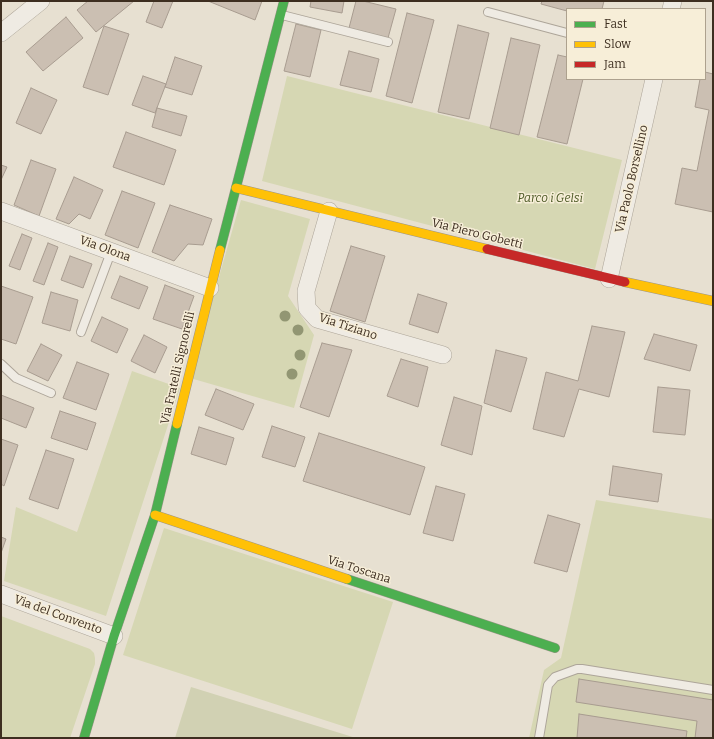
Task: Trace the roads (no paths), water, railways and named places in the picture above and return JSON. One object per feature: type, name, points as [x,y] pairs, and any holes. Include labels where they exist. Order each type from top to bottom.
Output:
[{"type":"street","points":[[1,33],[41,1]]},
{"type":"street","name":"Via Fratelli Signorelli","points":[[84,738],[114,636],[155,515],[210,288],[284,1]]},
{"type":"street","name":"Via Paolo Borsellino","points":[[609,279],[654,80]]},
{"type":"street","name":"Via Piero Gobetti","points":[[236,188],[609,279],[713,301]]},
{"type":"street","name":"Via Olona","points":[[1,211],[210,288]]},
{"type":"street","name":"Via Tiziano","points":[[329,211],[306,291],[307,308],[317,319],[443,355]]},
{"type":"street","name":"Via Toscana","points":[[155,515],[555,648]]},
{"type":"street","name":"Via del Convento","points":[[1,594],[114,636]]},
{"type":"lane","points":[[488,12],[566,33]]},
{"type":"lane","points":[[281,14],[388,42]]},
{"type":"lane","points":[[81,332],[111,252]]},
{"type":"lane","points":[[1,364],[16,378],[51,393]]},
{"type":"lane","points":[[539,738],[548,685],[555,677],[577,670],[582,669],[713,690]]},
{"type":"park label","name":"Parco i Gelsi","points":[[550,199]]}]
